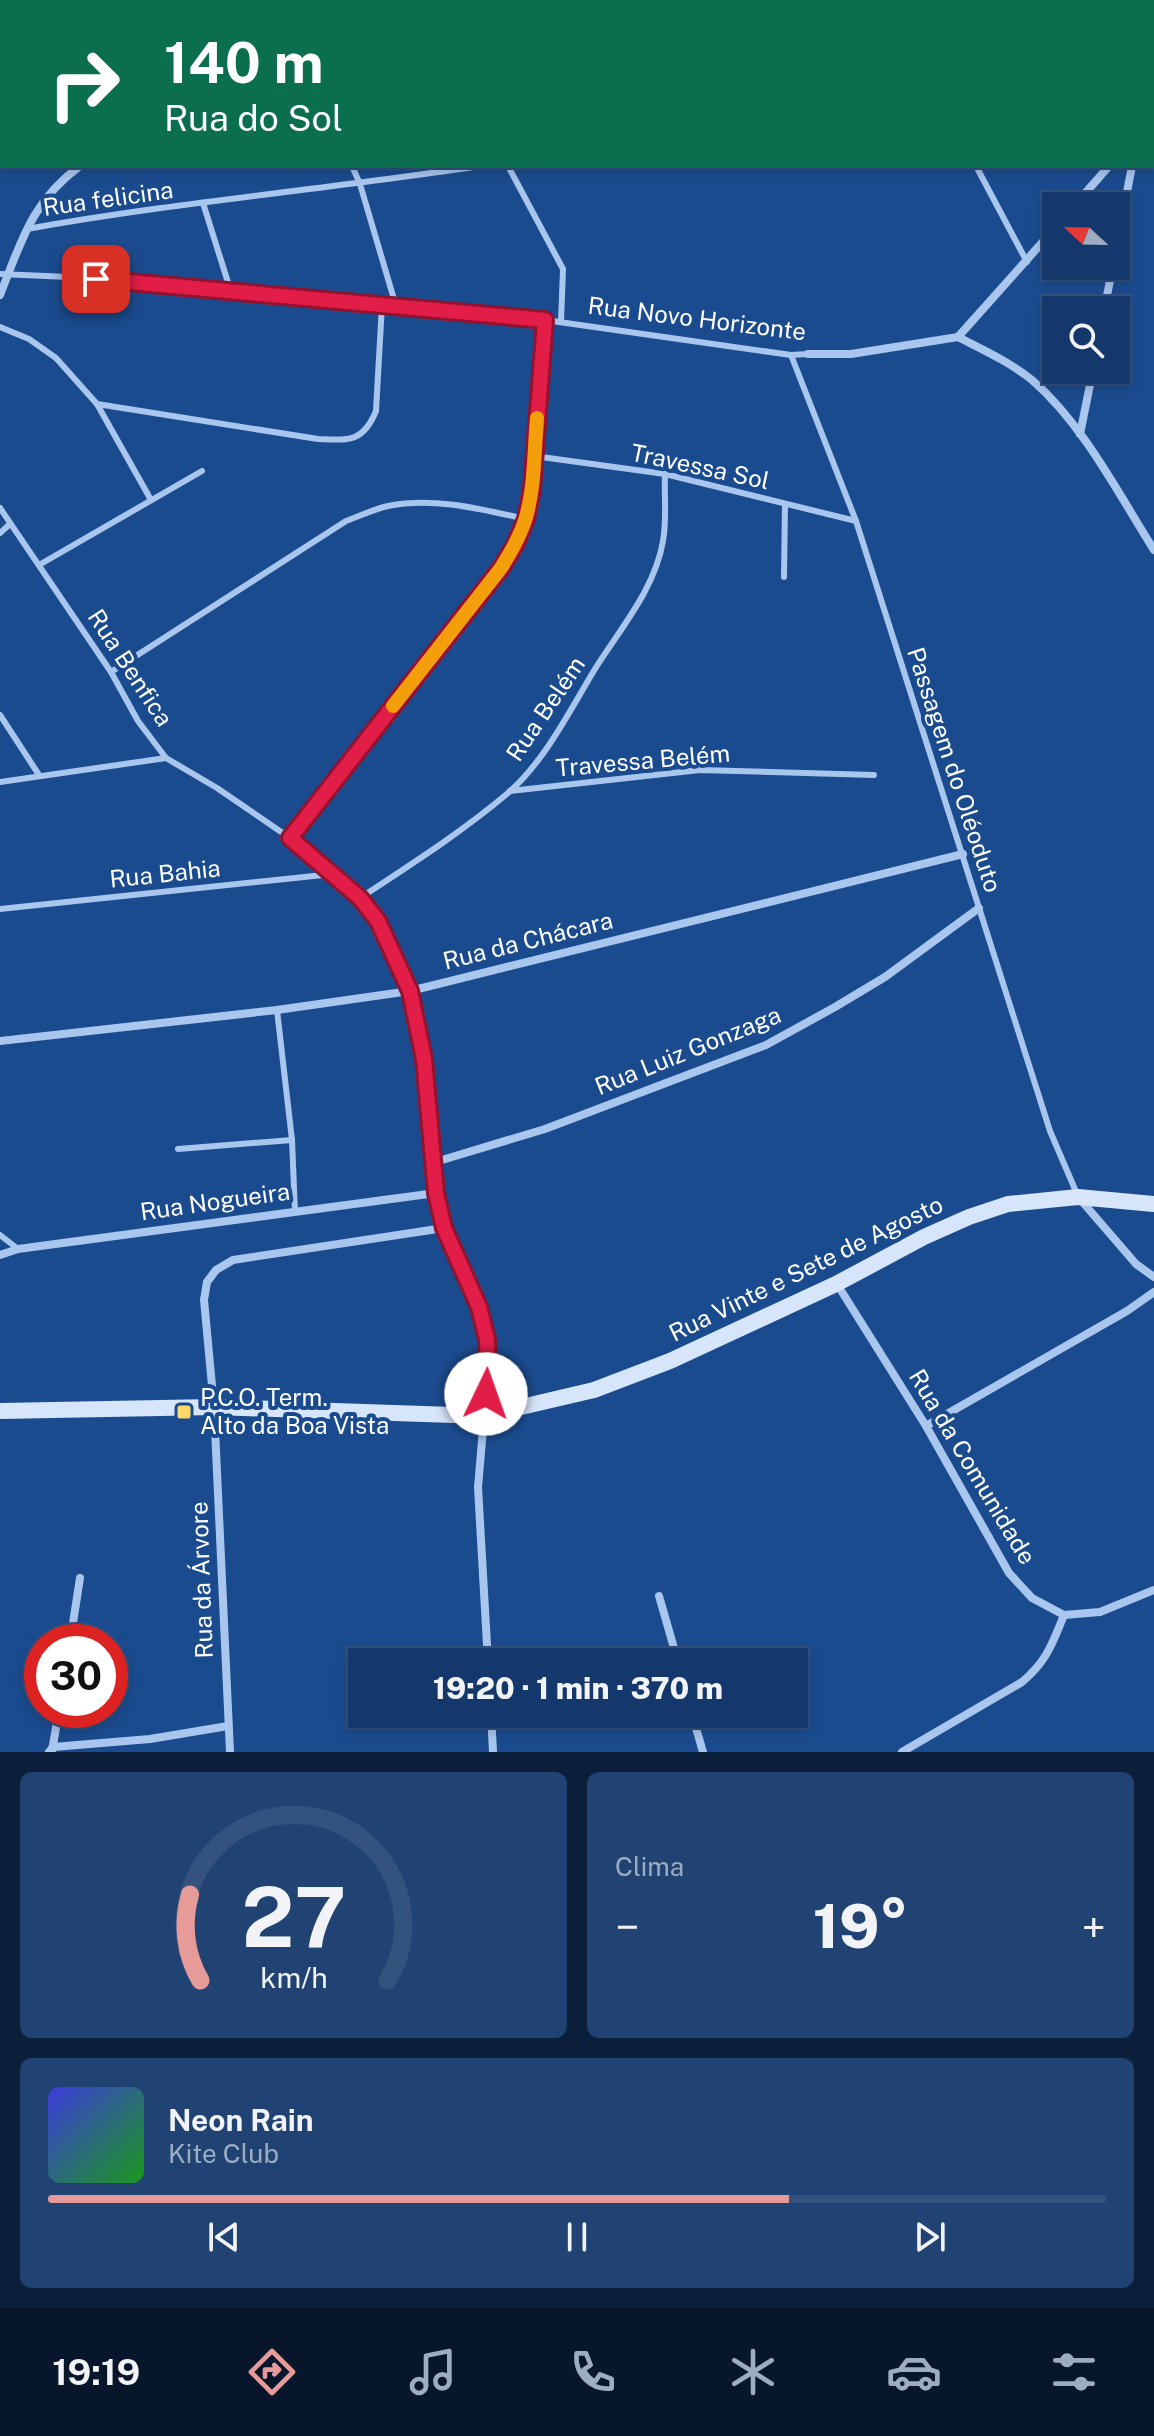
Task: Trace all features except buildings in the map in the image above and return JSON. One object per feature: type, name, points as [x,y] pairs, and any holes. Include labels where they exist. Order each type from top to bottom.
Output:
[{"type":"street","points":[[0,295],[4,274],[42,202],[77,168]]},
{"type":"street","points":[[1086,192],[1107,168]]},
{"type":"street","points":[[1127,192],[1132,168]]},
{"type":"street","points":[[1042,244],[958,337],[1005,361],[1050,397],[1080,434],[1154,550]]},
{"type":"street","name":"Rua Novo Horizonte","points":[[808,354],[851,354],[958,337]]},
{"type":"street","points":[[1080,434],[1090,384]]},
{"type":"street","name":"Rua da Chácara","points":[[0,1041],[277,1010],[410,991],[963,854]]},
{"type":"street","name":"Rua Luiz Gonzaga","points":[[432,1163],[545,1129],[766,1045],[885,977],[979,908]]},
{"type":"street","name":"Rua Benfica","points":[[410,991],[424,1059],[436,1193],[444,1228],[479,1307],[487,1339],[488,1372],[478,1487],[487,1648]]},
{"type":"street","name":"Rua Nogueira","points":[[0,1255],[18,1249],[436,1193]]},
{"type":"street","points":[[1078,1197],[1136,1264],[1154,1277]]},
{"type":"street","name":"Rua Vinte e Sete de Agosto","points":[[0,1411],[214,1407],[483,1416],[594,1390],[670,1361],[836,1284],[924,1237],[1008,1204],[1078,1197],[1154,1204]]},
{"type":"street","points":[[214,1407],[204,1300],[207,1282],[216,1270],[233,1260],[444,1228]]},
{"type":"street","name":"Rua da Comunidade","points":[[836,1284],[926,1426],[1009,1573],[1032,1598],[1064,1615]]},
{"type":"street","points":[[926,1426],[1127,1311],[1154,1292]]},
{"type":"street","name":"Rua da Árvore","points":[[214,1407],[230,1752]]},
{"type":"street","points":[[73,1624],[80,1578]]},
{"type":"street","points":[[902,1752],[1022,1682],[1039,1668],[1064,1615],[1100,1612],[1154,1590]]},
{"type":"street","points":[[659,1596],[674,1648]]},
{"type":"street","points":[[55,1728],[51,1750],[150,1739],[228,1726]]},
{"type":"street","points":[[492,1728],[493,1752]]},
{"type":"street","points":[[696,1728],[703,1752]]},
{"type":"lane","points":[[353,168],[396,306]]},
{"type":"lane","name":"Rua felicina","points":[[27,229],[102,216],[467,168]]},
{"type":"lane","points":[[509,168],[563,269],[561,322]]},
{"type":"lane","points":[[977,168],[1027,262]]},
{"type":"lane","points":[[203,203],[231,292]]},
{"type":"lane","name":"Rua Novo Horizonte","points":[[4,274],[69,277],[545,320],[791,355],[808,354]]},
{"type":"lane","points":[[97,404],[318,439],[346,440],[361,436],[370,426],[376,411],[382,305]]},
{"type":"lane","points":[[290,838],[501,568],[515,545],[526,519],[532,489],[545,320]]},
{"type":"lane","points":[[0,327],[29,339],[56,358],[97,404],[151,500]]},
{"type":"lane","name":"Passagem do Oléoduto","points":[[791,355],[856,521],[1050,1131],[1078,1197]]},
{"type":"lane","name":"Travessa Sol","points":[[534,456],[665,474],[856,521]]},
{"type":"lane","points":[[39,565],[202,471]]},
{"type":"lane","name":"Rua Belém","points":[[360,898],[433,850],[510,791],[548,746],[598,664],[630,619],[652,576],[663,541],[665,474]]},
{"type":"lane","points":[[111,672],[346,521],[386,506],[430,502],[526,519]]},
{"type":"lane","points":[[784,577],[785,504]]},
{"type":"lane","name":"Rua Benfica","points":[[0,508],[111,672],[138,721],[166,758],[217,788],[290,838],[360,898],[378,921],[410,991]]},
{"type":"lane","points":[[0,533],[10,524]]},
{"type":"lane","points":[[0,715],[39,775]]},
{"type":"lane","points":[[0,782],[166,758]]},
{"type":"lane","name":"Travessa Belém","points":[[510,791],[700,770],[874,775]]},
{"type":"lane","name":"Rua Bahia","points":[[0,909],[333,874]]},
{"type":"lane","points":[[277,1010],[292,1140],[295,1212]]},
{"type":"lane","points":[[178,1149],[292,1140]]},
{"type":"lane","points":[[0,1235],[18,1249]]},
{"type":"slow traffic","points":[[393,706],[501,568],[515,545],[526,519],[532,489],[537,418]]},
{"type":"place","name":"P.C.O. Term. Alto da Boa Vista","points":[[184,1412]]},
{"type":"route","points":[[96,279],[545,320],[532,489],[526,519],[515,545],[501,568],[290,838],[360,898],[378,921],[410,991],[424,1059],[436,1193],[444,1228],[479,1307],[487,1339],[486,1394]]}]
